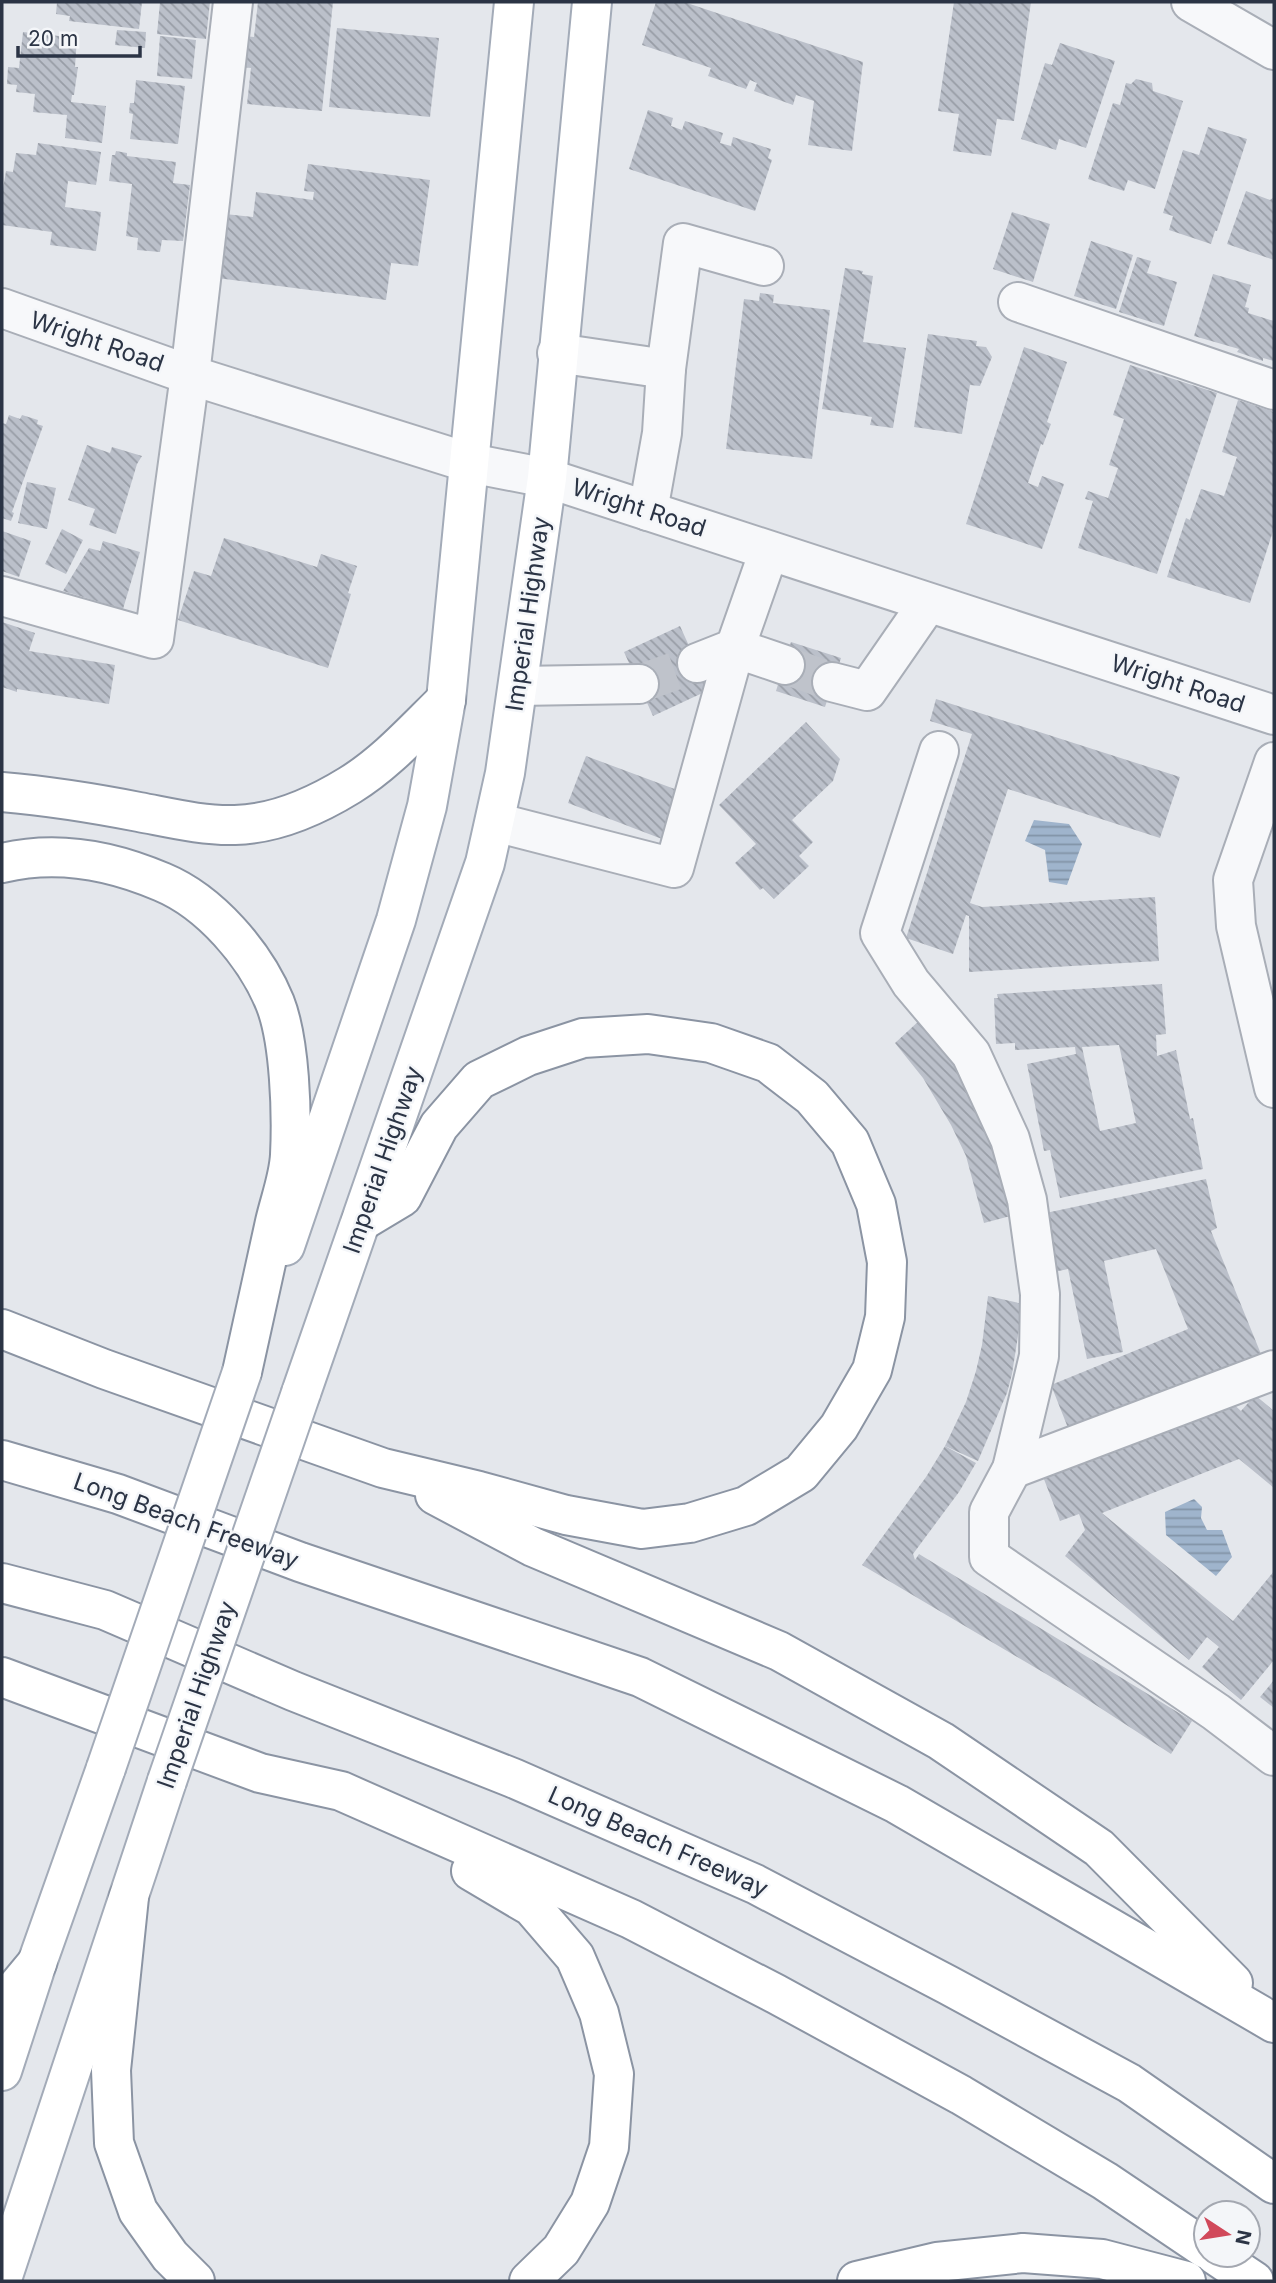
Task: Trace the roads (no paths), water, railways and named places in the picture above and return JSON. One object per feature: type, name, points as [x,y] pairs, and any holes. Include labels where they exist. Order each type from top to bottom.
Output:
[{"type":"main road","points":[[2,2071],[37,1962],[396,920],[427,806],[446,700],[514,2]]},
{"type":"main road","name":"Imperial Highway","points":[[2,2279],[167,1781],[485,863],[505,773],[547,478],[592,2]]},
{"type":"main road","points":[[2,792],[53,796],[201,822],[236,825],[283,817],[315,805],[352,784],[382,761],[446,700]]},
{"type":"main road","points":[[2,863],[23,858],[79,858],[130,868],[175,887],[213,915],[247,951],[275,1003],[288,1060],[290,1157],[242,1372]]},
{"type":"main road","points":[[2,1329],[104,1369],[383,1468],[479,1490],[565,1515],[642,1529],[690,1523],[746,1506],[801,1473],[839,1427],[872,1370],[885,1317],[887,1262],[877,1204],[850,1142],[812,1097],[768,1063],[711,1043],[648,1034],[583,1038],[528,1056],[479,1080],[439,1126],[402,1197],[362,1221]]},
{"type":"main road","points":[[2,1345],[104,1369]]},
{"type":"main road","name":"Long Beach Freeway","points":[[2,1460],[118,1494],[300,1562],[640,1677],[897,1804],[1272,2021]]},
{"type":"main road","points":[[383,1468],[533,1547],[779,1651],[941,1741],[1099,1848],[1272,2021]]},
{"type":"main road","name":"Long Beach Freeway","points":[[2,1583],[105,1610],[293,1691],[513,1778],[755,1884],[1129,2083],[1274,2184]]},
{"type":"main road","points":[[13,1683],[260,1773],[341,1791],[631,1919],[961,2095],[1105,2181],[1192,2240]]},
{"type":"main road","points":[[260,1773],[325,1809],[472,1871],[532,1908],[575,1957],[599,2013],[614,2074],[609,2147],[590,2203],[561,2250],[529,2281]]},
{"type":"main road","points":[[129,1897],[111,2070],[114,2143],[138,2211],[170,2256],[195,2281]]},
{"type":"main road","points":[[2,2005],[37,1962]]},
{"type":"main road","points":[[857,2281],[937,2262],[1023,2253],[1102,2259],[1186,2281]]},
{"type":"main road","points":[[1236,2269],[1254,2281]]},
{"type":"street","points":[[2,596],[154,639],[190,375],[233,2]]},
{"type":"street","points":[[1191,2],[1274,50]]},
{"type":"street","points":[[648,511],[662,433],[666,369],[683,243],[764,266]]},
{"type":"street","points":[[1018,302],[1274,390]]},
{"type":"street","name":"Wright Road","points":[[2,308],[190,375],[470,463],[547,478],[1274,715]]},
{"type":"street","points":[[557,353],[666,369]]},
{"type":"street","points":[[495,822],[674,868],[735,648],[769,551]]},
{"type":"street","points":[[832,682],[867,691],[928,603]]},
{"type":"street","points":[[697,663],[735,648],[785,665]]},
{"type":"street","points":[[518,686],[639,684]]},
{"type":"street","points":[[939,751],[880,933],[911,983],[971,1054],[1010,1139],[1027,1200],[1040,1294],[1039,1356],[1012,1469],[989,1512],[989,1557],[1216,1712],[1274,1756]]},
{"type":"street","points":[[1274,762],[1233,880],[1236,926],[1274,1088]]},
{"type":"street","points":[[1012,1469],[1274,1370]]},
{"type":"water","points":[[1034,820],[1069,824],[1082,844],[1067,885],[1049,882],[1045,850],[1025,841]]},
{"type":"water","points":[[1194,1499],[1202,1507],[1201,1518],[1207,1530],[1222,1530],[1232,1557],[1216,1576],[1166,1535],[1165,1512]]},
{"type":"tunnel","points":[[639,684],[697,663]]},
{"type":"tunnel","points":[[785,665],[832,682]]}]
